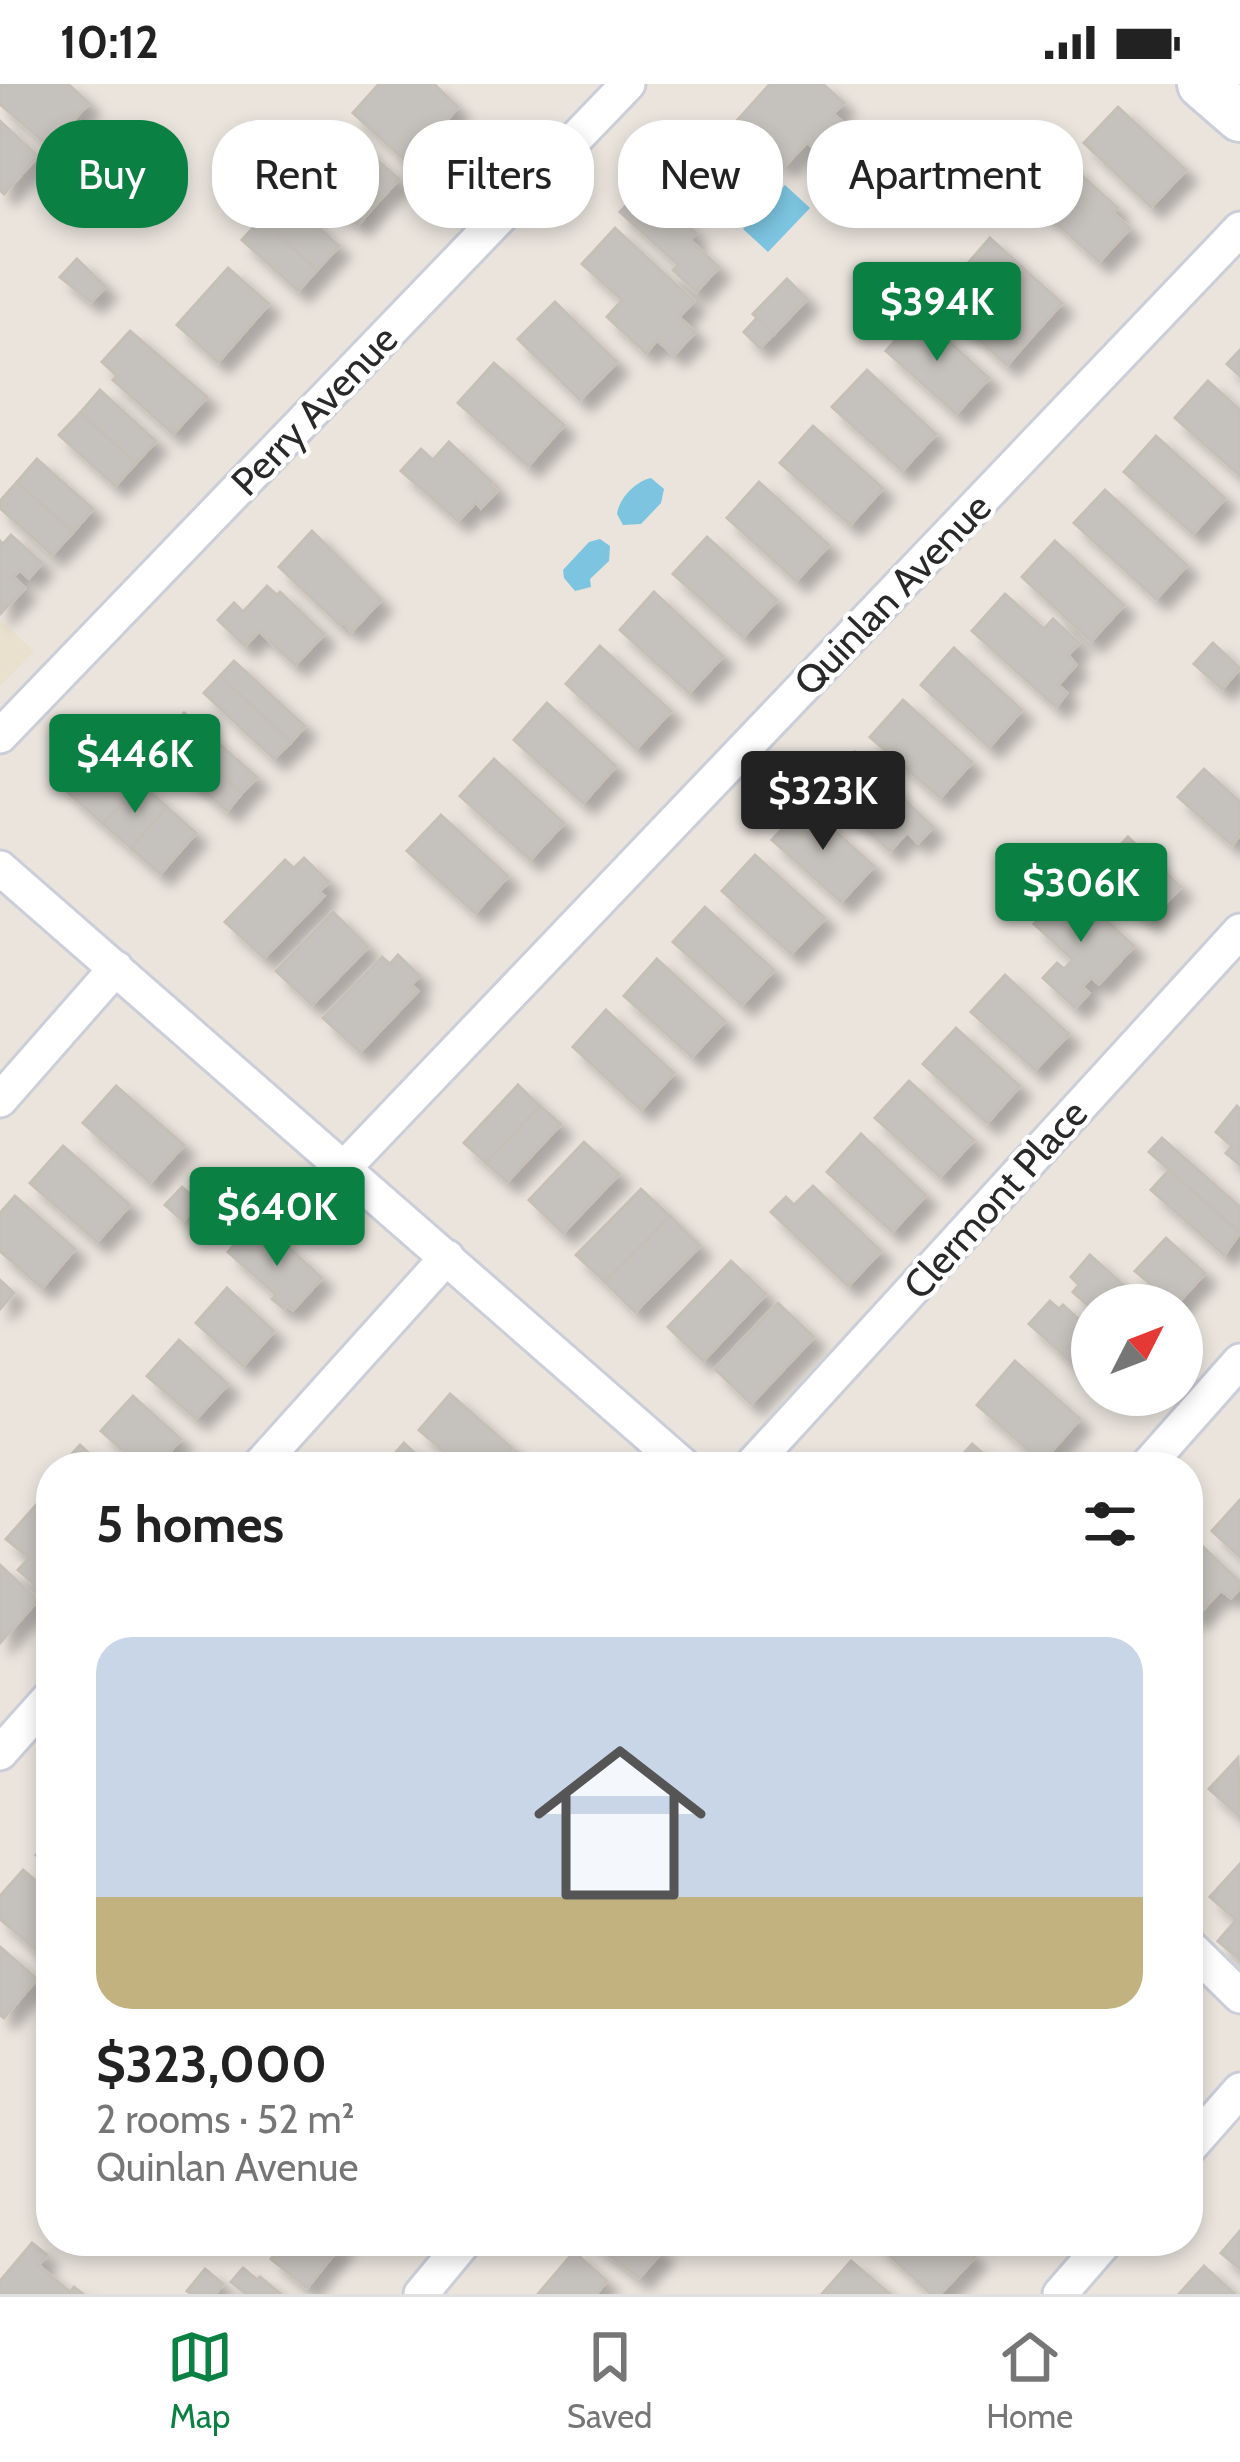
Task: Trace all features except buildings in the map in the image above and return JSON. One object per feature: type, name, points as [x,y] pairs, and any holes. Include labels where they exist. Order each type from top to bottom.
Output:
[{"type":"street","name":"Perry Avenue","points":[[0,736],[628,84]]},
{"type":"street","points":[[1202,84],[1240,117]]},
{"type":"street","name":"Quinlan Avenue","points":[[345,1167],[1240,229]]},
{"type":"street","points":[[0,868],[668,1452]]},
{"type":"street","name":"Clermont Place","points":[[764,1452],[1240,931]]},
{"type":"street","points":[[0,1100],[116,968]]},
{"type":"street","points":[[272,1452],[447,1257]]},
{"type":"street","points":[[1159,1452],[1240,1361]]},
{"type":"street","points":[[0,1753],[36,1713]]},
{"type":"street","points":[[1203,1960],[1240,1996]]},
{"type":"street","points":[[1203,2132],[1240,2090]]},
{"type":"street","points":[[421,2294],[453,2256]]},
{"type":"street","points":[[1060,2294],[1093,2256]]},
{"type":"shaded area","points":[[0,620],[34,651],[0,686]]},
{"type":"water","points":[[783,187],[807,205],[807,211],[768,252],[743,229],[783,228]]},
{"type":"water","points":[[651,478],[664,489],[661,503],[641,524],[623,525],[617,514],[621,502],[634,486]]},
{"type":"water","points":[[600,539],[610,546],[609,561],[590,579],[591,587],[575,591],[563,570],[589,542]]}]
